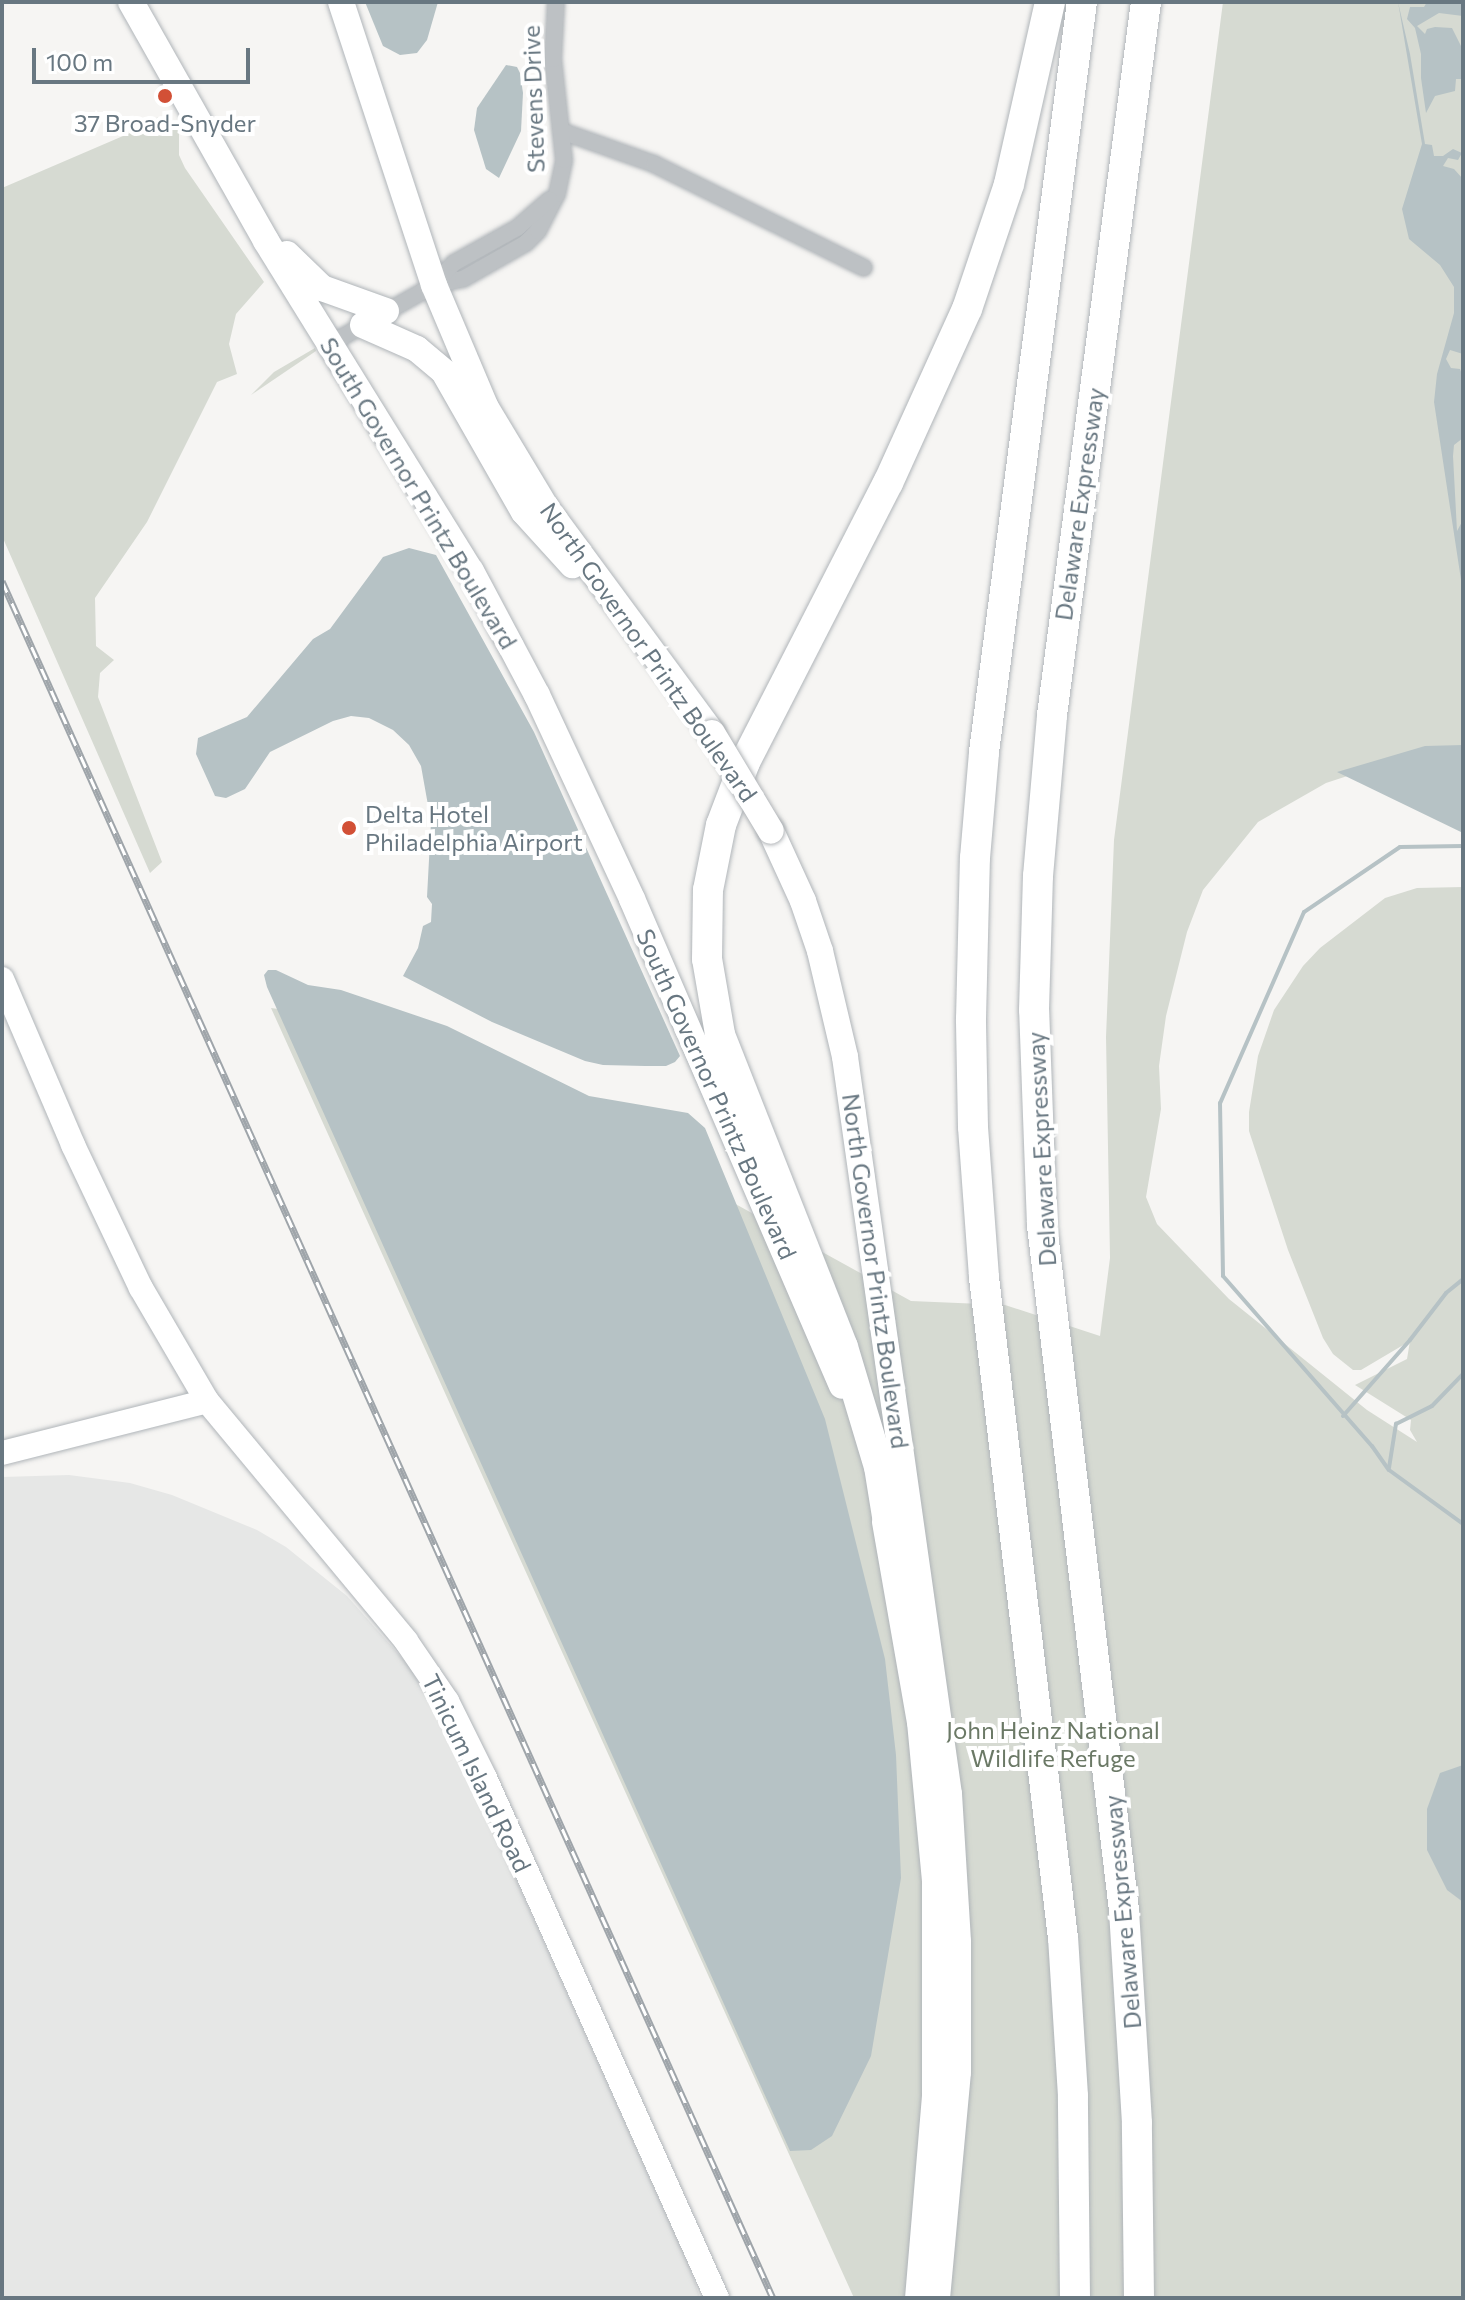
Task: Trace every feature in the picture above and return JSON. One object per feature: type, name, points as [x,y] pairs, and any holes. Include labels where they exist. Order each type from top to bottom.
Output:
[{"type":"highway","points":[[891,1541],[879,1467],[843,1347],[720,1034],[707,959],[708,890],[721,825],[745,762],[914,431],[979,279],[1017,154],[1050,2]]},
{"type":"highway","points":[[1075,2298],[1073,2096],[1063,1938],[979,1231],[971,1006],[975,858],[990,699],[1082,2]]},
{"type":"highway","name":"Delaware Expressway","points":[[1139,2298],[1137,2123],[1124,1910],[1042,1225],[1036,1102],[1038,876],[1060,649],[1146,2]]},
{"type":"main road","name":"South Governor Printz Boulevard","points":[[131,2],[246,206],[471,571],[566,754],[820,1331],[857,1426],[891,1541],[920,1722],[935,1880],[935,2083],[918,2298]]},
{"type":"main road","name":"North Governor Printz Boulevard","points":[[341,2],[434,285],[473,381],[547,509],[712,733],[771,831],[803,901],[840,1030],[949,1794],[958,1942],[956,2111],[937,2298]]},
{"type":"main road","points":[[246,206],[315,282],[337,296],[386,311]]},
{"type":"main road","points":[[363,325],[408,343],[437,364],[450,380],[500,473],[531,521],[621,611]]},
{"type":"street","name":"Stevens Drive","points":[[330,344],[434,285],[463,279],[526,243],[538,231],[557,194],[564,169],[553,59],[556,2]]},
{"type":"street","points":[[561,131],[654,164],[864,268]]},
{"type":"street","name":"Tinicum Island Road","points":[[2,979],[73,1145],[141,1288],[207,1401],[406,1641],[447,1701],[485,1778],[717,2298]]},
{"type":"street","points":[[2,1453],[207,1401]]},
{"type":"shaded area","points":[[365,2],[438,2],[427,40],[417,53],[400,55],[383,46]]},
{"type":"shaded area","points":[[1398,2],[1425,144],[1432,145],[1434,156],[1443,156],[1453,149],[1462,153],[1458,160],[1448,158],[1443,166],[1454,169],[1463,179],[1463,354],[1450,350],[1446,359],[1451,368],[1460,369],[1463,377],[1463,438],[1454,445],[1453,456],[1457,531],[1463,520],[1463,593],[1434,402],[1437,374],[1454,313],[1454,287],[1440,265],[1409,239],[1402,209],[1422,144]]},
{"type":"shaded area","points":[[1427,2],[1463,4],[1463,16],[1439,13],[1417,26],[1425,34],[1427,29],[1435,27],[1452,28],[1463,50],[1463,79],[1456,79],[1455,91],[1435,96],[1426,113],[1421,54],[1415,28],[1407,19],[1410,7],[1424,7]]},
{"type":"shaded area","points":[[506,65],[517,67],[520,73],[523,93],[521,131],[499,178],[486,169],[474,130],[477,108]]},
{"type":"shaded area","points":[[409,548],[436,555],[534,732],[680,1056],[675,1062],[666,1066],[645,1066],[603,1065],[585,1061],[492,1022],[403,976],[418,948],[423,926],[431,922],[432,904],[427,897],[431,822],[421,766],[409,745],[393,730],[369,718],[351,716],[333,721],[270,752],[245,789],[226,798],[215,796],[196,754],[198,738],[247,717],[313,639],[330,629],[383,557]]},
{"type":"shaded area","points":[[1463,745],[1463,833],[1337,772],[1425,746]]},
{"type":"shaded area","points":[[268,970],[276,970],[308,985],[341,990],[447,1026],[589,1096],[688,1113],[705,1128],[825,1419],[885,1659],[896,1755],[901,1878],[871,2056],[832,2136],[811,2150],[790,2151],[267,987],[264,975]]},
{"type":"shaded area","points":[[69,1475],[130,1483],[172,1495],[257,1530],[286,1547],[347,1596],[409,1666],[455,1744],[690,2268],[700,2298],[2,2298],[2,1477]]},
{"type":"shaded area","points":[[1463,1765],[1463,1902],[1447,1890],[1427,1850],[1427,1809],[1440,1773]]},
{"type":"green space","name":"John Heinz National Wildlife Refuge","points":[[1223,2],[1463,2],[1463,755],[1387,763],[1326,783],[1258,822],[1203,890],[1187,932],[1166,1016],[1159,1066],[1161,1109],[1146,1197],[1157,1224],[1229,1299],[1367,1410],[1417,1442],[1410,1430],[1411,1420],[1355,1385],[1407,1359],[1410,1341],[1361,1370],[1353,1370],[1333,1354],[1323,1338],[1288,1250],[1249,1131],[1249,1112],[1258,1056],[1274,1010],[1303,966],[1320,948],[1385,898],[1417,888],[1463,887],[1463,2298],[854,2298],[271,1008],[313,1014],[721,1196],[911,1301],[1005,1305],[1100,1336],[1110,1258],[1106,1037],[1114,840]]},
{"type":"green space","points":[[158,117],[170,118],[179,128],[179,155],[185,168],[264,282],[236,314],[229,344],[237,374],[217,382],[147,522],[95,598],[96,646],[114,660],[100,673],[98,697],[162,862],[150,873],[2,536],[2,188],[137,130]]},
{"type":"green space","points":[[315,348],[316,351],[251,395],[274,372]]},
{"type":"waterway","points":[[1463,846],[1400,847],[1304,912],[1220,1103],[1223,1276],[1372,1446],[1389,1470],[1463,1524]]},
{"type":"waterway","points":[[1343,1416],[1410,1340],[1446,1293],[1463,1279]]},
{"type":"waterway","points":[[1389,1468],[1396,1424],[1432,1406],[1463,1374]]},
{"type":"railway","points":[[2,581],[773,2298]]},
{"type":"place","name":"37 Broad-Snyder","points":[[165,96]]},
{"type":"place","name":"Delta Hotel Philadelphia Airport","points":[[349,828]]}]
